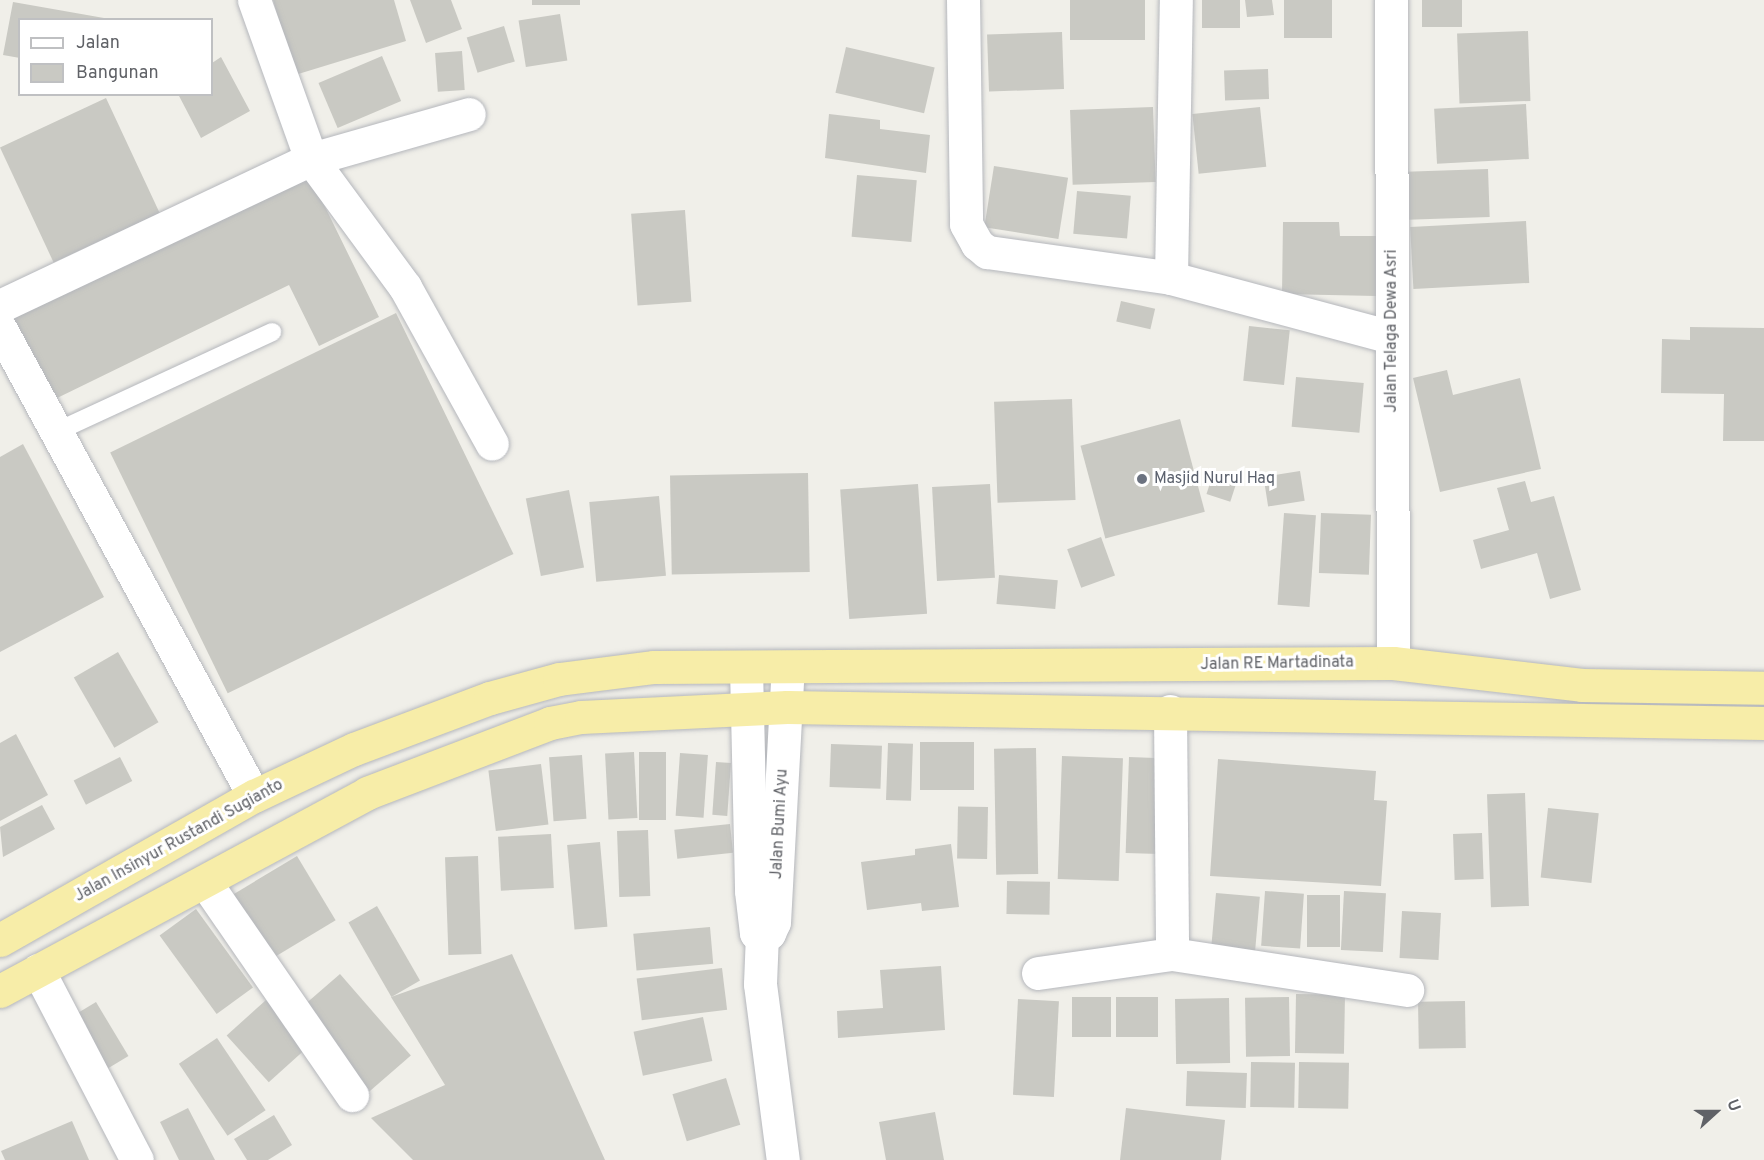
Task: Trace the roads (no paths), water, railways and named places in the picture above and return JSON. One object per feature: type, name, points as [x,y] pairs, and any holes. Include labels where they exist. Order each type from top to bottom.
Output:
[{"type":"highway","name":"Jalan RE Martadinata","points":[[788,667],[1393,663],[1582,685],[1764,688]]},
{"type":"highway","name":"Jalan Insinyur Rustandi Sugianto","points":[[13,934],[254,796],[354,749],[490,698],[559,679],[654,667],[788,667]]},
{"type":"highway","points":[[0,991],[367,793],[550,723],[686,709],[748,709],[788,706],[1764,723]]},
{"type":"street","points":[[254,0],[311,159],[405,287],[492,444]]},
{"type":"street","points":[[963,0],[966,224],[969,236],[987,252],[1171,278],[1391,336]]},
{"type":"street","points":[[1171,278],[1176,0]]},
{"type":"street","name":"Jalan Telaga Dewa Asri","points":[[1391,0],[1393,663]]},
{"type":"street","points":[[0,306],[311,159],[469,114]]},
{"type":"street","points":[[0,328],[58,430],[254,796]]},
{"type":"street","points":[[746,667],[751,891],[759,934]]},
{"type":"street","points":[[788,667],[788,706]]},
{"type":"street","name":"Jalan Bumi Ayu","points":[[783,1160],[760,984],[759,934],[770,933],[774,922],[788,706]]},
{"type":"street","points":[[1170,711],[1172,954]]},
{"type":"street","points":[[205,882],[352,1095]]},
{"type":"street","points":[[1038,973],[1172,954],[1407,990]]},
{"type":"street","points":[[38,970],[137,1160]]},
{"type":"lane","points":[[58,430],[272,332]]},
{"type":"place","name":"Masjid Nurul Haq","points":[[1142,479]]}]
